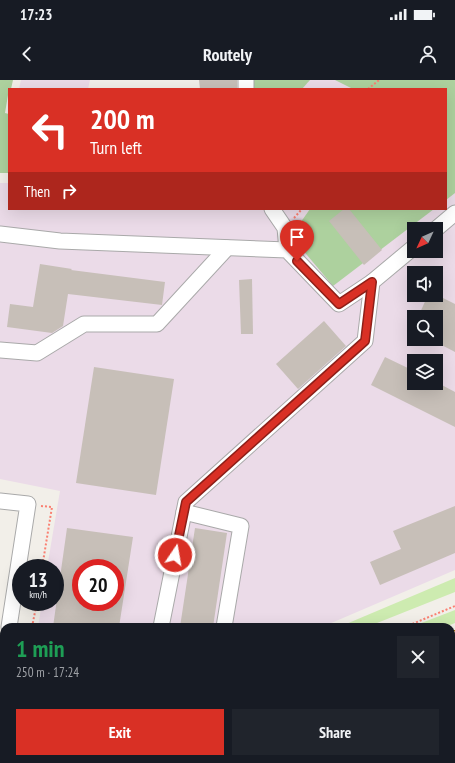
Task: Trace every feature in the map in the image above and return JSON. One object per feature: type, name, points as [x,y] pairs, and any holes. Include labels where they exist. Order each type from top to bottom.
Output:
[{"type":"street","points":[[273,210],[285,228],[287,250],[339,304],[372,282],[407,253]]},
{"type":"street","points":[[443,223],[455,213]]},
{"type":"street","points":[[0,234],[60,241],[287,250]]},
{"type":"street","points":[[0,350],[37,353],[84,324],[157,324],[227,248]]},
{"type":"street","points":[[161,623],[186,502],[365,341],[372,282]]},
{"type":"street","points":[[0,501],[28,504],[10,623]]},
{"type":"street","points":[[184,512],[241,526],[225,623]]},
{"type":"path","points":[[369,88],[379,80]]},
{"type":"path","points":[[28,504],[52,507],[43,559]]},
{"type":"path","points":[[415,623],[455,606]]},
{"type":"path","points":[[33,623],[35,611]]},
{"type":"shaded area","points":[[21,80],[90,80],[88,88],[19,88]]},
{"type":"shaded area","points":[[268,80],[455,80],[455,570],[331,623],[39,623],[41,611],[64,611],[64,559],[49,559],[60,491],[0,479],[0,183],[8,183],[8,210],[447,210],[447,88],[268,88]]},
{"type":"green space","points":[[0,80],[13,80],[11,88],[8,88],[5,113],[8,114],[8,173],[0,173]]},
{"type":"green space","points":[[245,80],[310,80],[303,88],[247,88]]},
{"type":"green space","points":[[335,80],[455,80],[455,193],[447,199],[447,88],[351,88]]},
{"type":"green space","points":[[309,210],[433,210],[417,222],[407,222],[407,230],[333,286],[291,236]]},
{"type":"green space","points":[[455,578],[455,592],[377,623],[348,623]]},
{"type":"green space","points":[[455,610],[455,623],[421,623]]},
{"type":"building","points":[[199,80],[237,80],[237,88],[200,88]]},
{"type":"building","points":[[343,210],[350,210],[382,250],[364,265],[329,221]]},
{"type":"building","points":[[40,264],[72,269],[71,270],[165,282],[162,305],[68,294],[63,326],[52,333],[7,327],[10,304],[33,307]]},
{"type":"building","points":[[252,279],[253,334],[241,334],[239,280]]},
{"type":"building","points":[[443,298],[455,304],[455,352],[443,346],[443,310],[421,310],[425,302],[443,302]]},
{"type":"building","points":[[324,321],[346,346],[298,389],[276,364]]},
{"type":"building","points":[[385,357],[407,368],[407,390],[443,390],[443,386],[455,392],[455,427],[371,385]]},
{"type":"building","points":[[94,367],[174,379],[156,495],[76,483]]},
{"type":"building","points":[[455,506],[455,553],[380,585],[370,562],[401,549],[393,531]]},
{"type":"building","points":[[67,528],[133,537],[124,595],[124,559],[72,559],[72,611],[121,611],[120,623],[54,623],[55,611],[64,611],[64,559],[63,559]]},
{"type":"building","points":[[195,528],[227,533],[214,623],[181,623]]},
{"type":"route","points":[[175,555],[186,502],[365,341],[372,282],[339,304],[297,261]]}]
